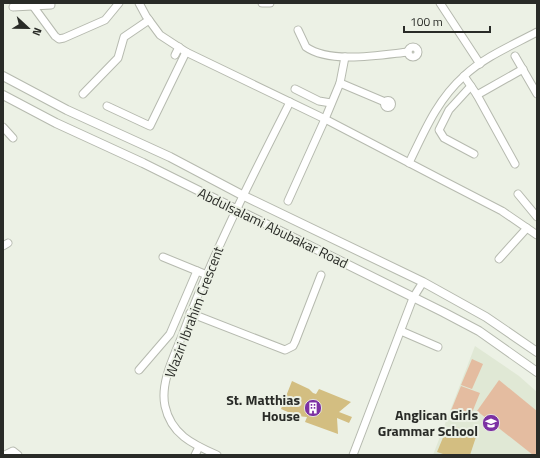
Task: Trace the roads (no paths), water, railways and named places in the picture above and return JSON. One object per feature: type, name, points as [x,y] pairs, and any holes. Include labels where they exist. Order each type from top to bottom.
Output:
[{"type":"main road","name":"Abdulsalami Abubakar Road","points":[[3,76],[67,110],[170,157],[242,195],[423,282],[486,317],[537,352]]},
{"type":"main road","name":"Abdulsalami Abubakar Road","points":[[3,94],[56,123],[143,163],[479,331],[537,372]]},
{"type":"street","points":[[33,6],[55,36],[59,39],[105,20],[119,3]]},
{"type":"street","points":[[139,3],[160,35],[186,52],[325,119],[495,208],[537,235]]},
{"type":"street","points":[[262,3],[270,3]]},
{"type":"street","points":[[440,3],[480,64]]},
{"type":"street","points":[[13,7],[51,5]]},
{"type":"street","points":[[83,94],[118,58],[124,37],[149,20]]},
{"type":"street","points":[[298,30],[306,47],[310,50],[345,57],[408,52]]},
{"type":"street","points":[[409,163],[432,115],[464,76],[480,64],[537,32]]},
{"type":"street","points":[[175,55],[179,47]]},
{"type":"street","points":[[107,106],[150,126],[186,52]]},
{"type":"street","points":[[515,56],[537,94]]},
{"type":"street","points":[[288,202],[340,83],[345,57]]},
{"type":"street","points":[[477,95],[523,69]]},
{"type":"street","points":[[464,76],[477,95],[515,164]]},
{"type":"street","points":[[340,83],[385,102]]},
{"type":"street","points":[[471,86],[449,110],[439,130],[444,138],[474,154]]},
{"type":"street","points":[[295,89],[319,101],[331,103]]},
{"type":"street","name":"Waziri Ibrahim Crescent","points":[[217,455],[183,438],[172,426],[168,417],[164,399],[166,381],[190,313],[235,209],[290,102]]},
{"type":"street","points":[[3,127],[13,138]]},
{"type":"street","points":[[518,194],[537,216]]},
{"type":"street","points":[[499,259],[527,228]]},
{"type":"street","points":[[163,257],[207,275]]},
{"type":"street","points":[[139,370],[170,334],[197,271]]},
{"type":"street","points":[[190,313],[285,350],[293,346],[295,342],[322,275]]},
{"type":"street","points":[[354,455],[413,298],[423,282]]},
{"type":"street","points":[[401,331],[438,347]]},
{"type":"street","points":[[195,455],[199,447]]},
{"type":"street","points":[[5,455],[13,451],[18,455]]},
{"type":"place","name":"St. Matthias House","points":[[313,408]]},
{"type":"place","name":"Anglican Girls Grammar School","points":[[491,423]]}]
